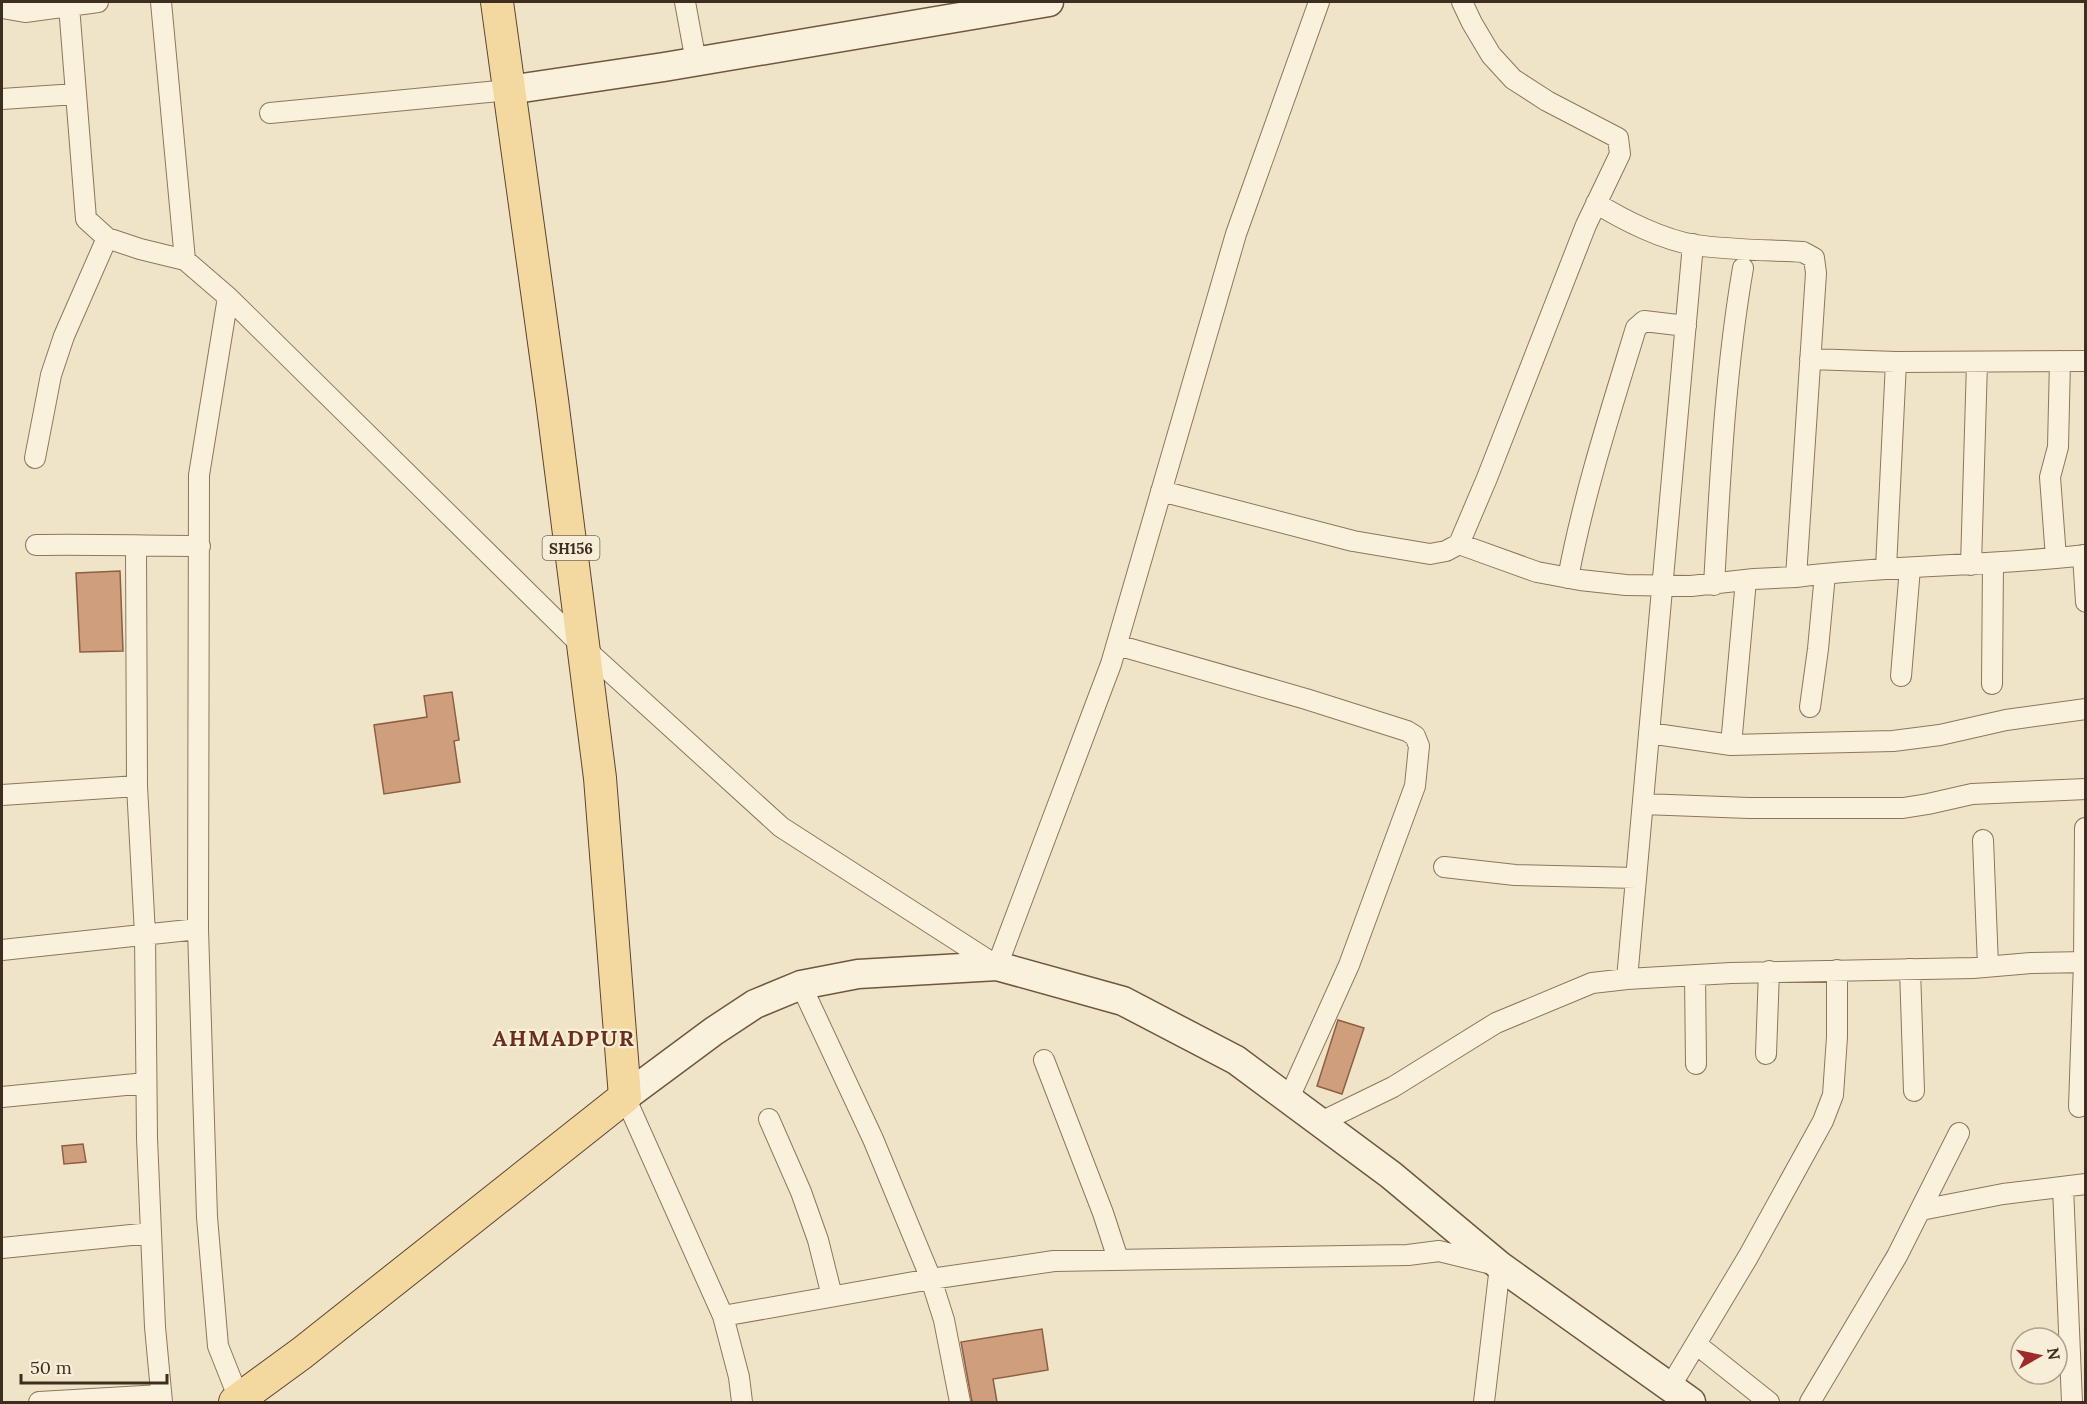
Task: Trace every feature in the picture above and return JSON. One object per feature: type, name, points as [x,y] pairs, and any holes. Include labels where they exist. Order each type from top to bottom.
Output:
[{"type":"main road","name":"SH156","points":[[497,2],[551,389],[600,778],[625,1097]]},
{"type":"main road","points":[[509,90],[696,62],[1050,2]]},
{"type":"main road","points":[[237,1401],[312,1345],[625,1097],[714,1031],[755,1004],[801,985],[858,974],[997,966],[1123,1001],[1236,1060],[1391,1174],[1500,1266],[1681,1394]]},
{"type":"street","points":[[2,8],[25,12],[94,2]]},
{"type":"street","points":[[161,2],[185,260]]},
{"type":"street","points":[[685,2],[696,62]]},
{"type":"street","points":[[69,6],[86,219],[106,238],[185,260],[228,297],[584,647],[781,827],[997,966],[1111,664],[1236,234],[1319,2]]},
{"type":"street","points":[[1161,491],[1353,541],[1430,554],[1446,551],[1459,544],[1586,225],[1620,154],[1618,138],[1546,101],[1513,79],[1491,55],[1462,2]]},
{"type":"street","points":[[270,113],[509,90]]},
{"type":"street","points":[[2,99],[76,94]]},
{"type":"street","points":[[1596,203],[1616,216],[1644,229],[1693,244],[1803,252],[1814,258],[1816,273],[1796,578]]},
{"type":"street","points":[[35,458],[54,366],[64,336],[106,238]]},
{"type":"street","points":[[1627,979],[1693,244]]},
{"type":"street","points":[[1714,585],[1728,377],[1743,268]]},
{"type":"street","points":[[228,297],[200,475],[198,929],[207,1217],[218,1346],[237,1401]]},
{"type":"street","points":[[1568,578],[1579,523],[1636,328],[1644,321],[1686,326]]},
{"type":"street","points":[[1810,359],[1977,363],[2085,361]]},
{"type":"street","points":[[2055,558],[2050,477],[2058,447],[2060,361]]},
{"type":"street","points":[[1886,568],[1896,362]]},
{"type":"street","points":[[1971,565],[1977,363]]},
{"type":"street","points":[[36,545],[108,543],[136,546],[200,546]]},
{"type":"street","points":[[1459,544],[1537,572],[1626,585],[1663,586],[1714,585],[1746,580],[1796,578],[1886,568],[1993,564],[2084,555],[2085,602]]},
{"type":"street","points":[[39,1402],[161,1399],[151,1233],[146,1083],[145,934],[137,786],[136,546]]},
{"type":"street","points":[[1992,684],[1993,564]]},
{"type":"street","points":[[1901,676],[1910,567]]},
{"type":"street","points":[[1810,706],[1825,574]]},
{"type":"street","points":[[1731,745],[1746,580]]},
{"type":"street","points":[[1116,645],[1306,699],[1407,731],[1415,736],[1419,746],[1415,786],[1348,965],[1288,1098]]},
{"type":"street","points":[[1649,733],[1731,745],[1893,741],[1940,735],[2006,720],[2085,709]]},
{"type":"street","points":[[2,795],[137,786]]},
{"type":"street","points":[[1642,804],[1749,808],[1903,808],[1971,794],[2085,789]]},
{"type":"street","points":[[2079,1107],[2085,962],[2085,828]]},
{"type":"street","points":[[1983,840],[1988,966]]},
{"type":"street","points":[[1444,867],[1515,875],[1636,878]]},
{"type":"street","points":[[2,950],[198,929]]},
{"type":"street","points":[[1321,1122],[1393,1087],[1496,1023],[1592,983],[1768,971],[1910,969],[2085,962]]},
{"type":"street","points":[[1910,969],[1914,1090]]},
{"type":"street","points":[[1681,1394],[1696,1344],[1748,1257],[1823,1121],[1833,1095],[1837,1038],[1837,970]]},
{"type":"street","points":[[1766,1054],[1768,971]]},
{"type":"street","points":[[1695,975],[1695,1064]]},
{"type":"street","points":[[801,985],[873,1139],[931,1279],[944,1320],[960,1402]]},
{"type":"street","points":[[1044,1060],[1103,1213],[1118,1259]]},
{"type":"street","points":[[2,1097],[146,1083]]},
{"type":"street","points":[[625,1097],[723,1316],[739,1377],[742,1402]]},
{"type":"street","points":[[769,1119],[801,1192],[818,1240],[832,1296]]},
{"type":"street","points":[[1810,1402],[1897,1256],[1959,1133]]},
{"type":"street","points":[[1921,1210],[2003,1194],[2085,1185]]},
{"type":"street","points":[[2063,1187],[2072,1402]]},
{"type":"street","points":[[2,1248],[151,1233]]},
{"type":"street","points":[[723,1316],[931,1279],[1054,1261],[1408,1256],[1439,1251],[1500,1266],[1484,1402]]},
{"type":"street","points":[[1696,1344],[1769,1402]]},
{"type":"building","points":[[120,571],[123,651],[80,652],[76,573]]},
{"type":"building","points":[[452,692],[459,740],[454,741],[460,782],[384,794],[374,725],[427,717],[424,696]]},
{"type":"building","points":[[1338,1020],[1364,1028],[1342,1094],[1317,1086]]},
{"type":"building","points":[[83,1144],[86,1162],[64,1164],[62,1146]]},
{"type":"building","points":[[1042,1329],[1048,1370],[993,1379],[997,1402],[972,1402],[961,1342]]},
{"type":"district","name":"AHMADPUR","points":[[564,1038]]}]
